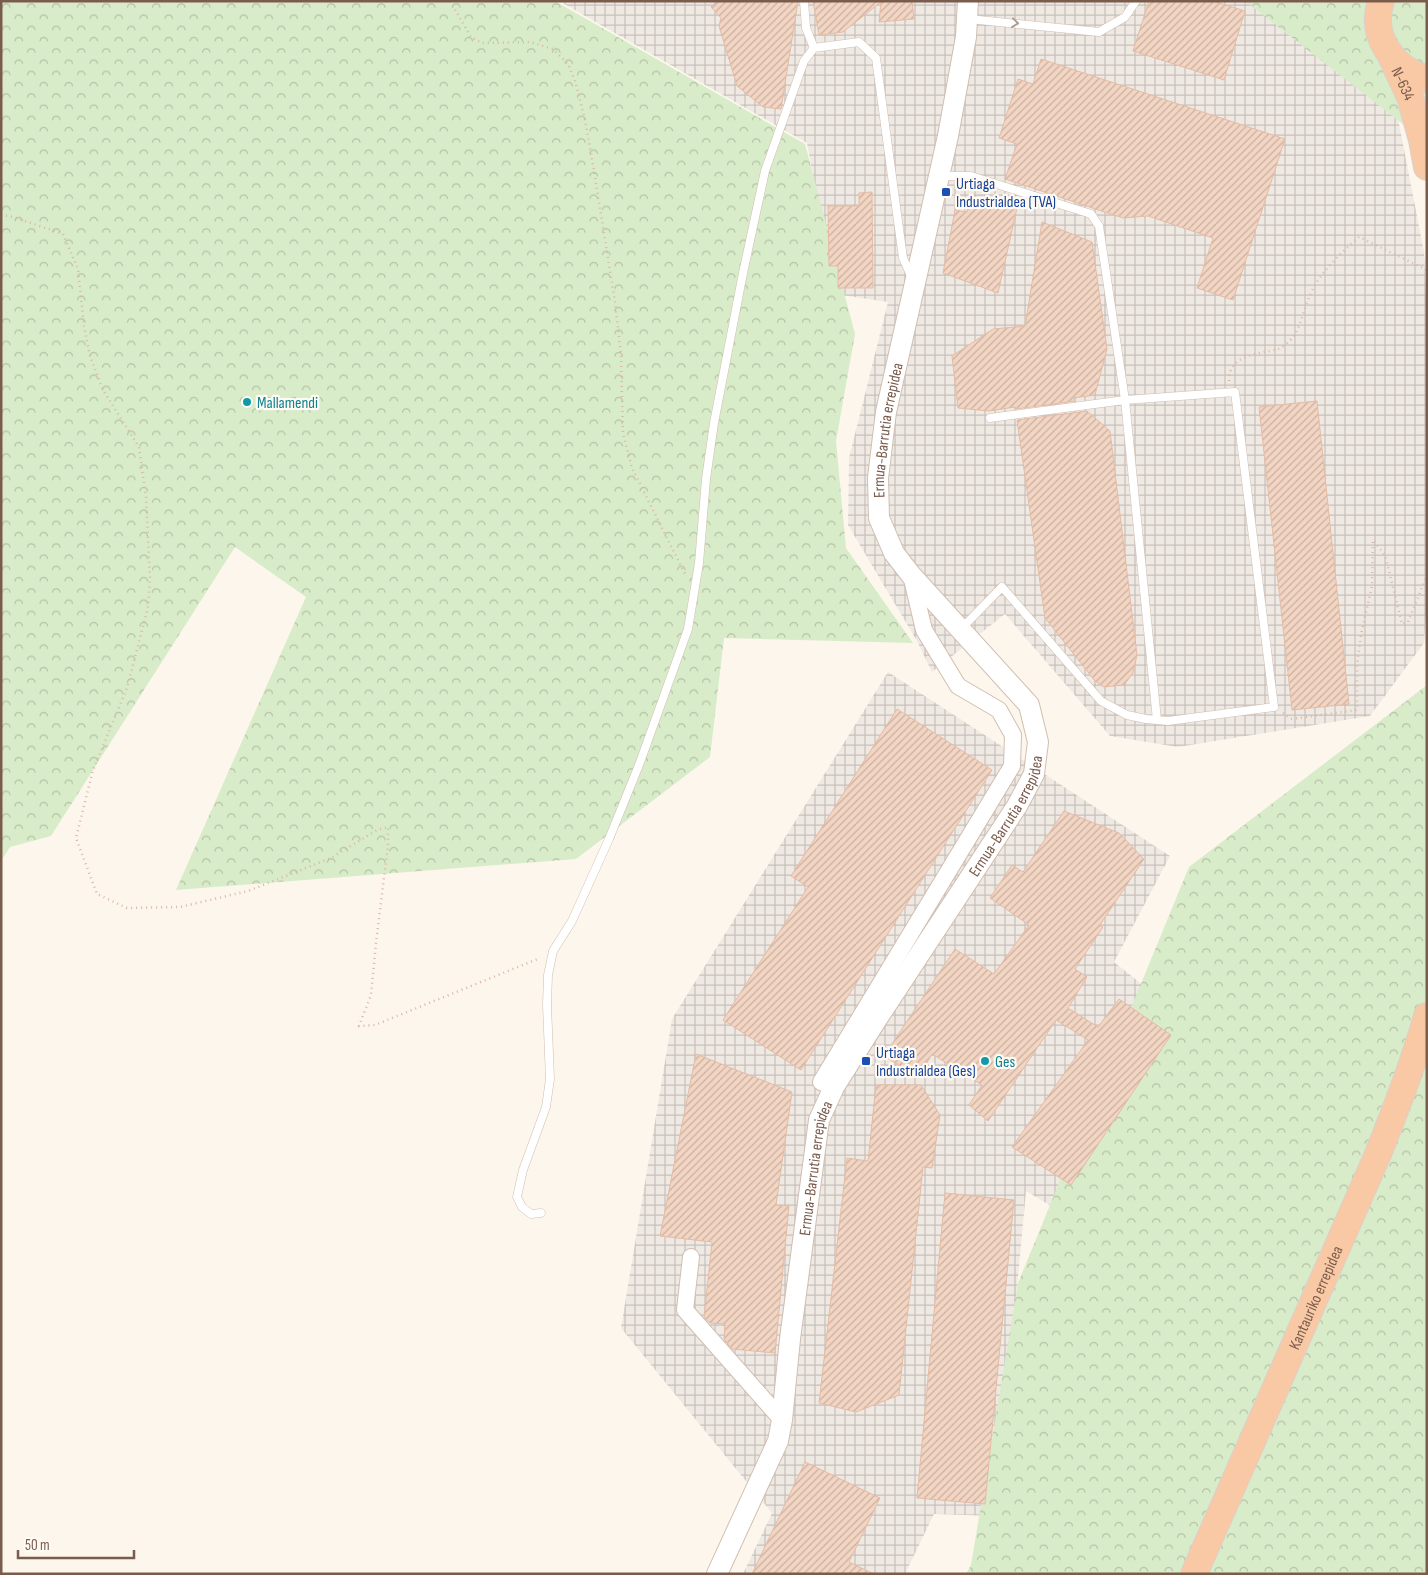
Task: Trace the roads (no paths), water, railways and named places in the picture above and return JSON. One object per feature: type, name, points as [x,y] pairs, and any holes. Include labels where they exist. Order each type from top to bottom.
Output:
[{"type":"highway","name":"N-634","points":[[1381,1],[1378,19],[1380,33],[1384,46],[1392,58],[1410,97],[1422,140],[1427,167]]},
{"type":"highway","name":"N-634","points":[[1392,58],[1402,68],[1415,76],[1427,79]]},
{"type":"highway","name":"Kantauriko errepidea","points":[[1194,1574],[1378,1154],[1404,1088],[1427,1016]]},
{"type":"street","name":"Ermua-Barrutia errepidea","points":[[717,1574],[778,1441],[819,1120],[834,1087],[1017,806],[1034,774],[1038,742],[1029,706],[911,575],[894,553],[879,518],[878,478],[886,412],[939,176],[966,37],[967,10]]},
{"type":"street","points":[[834,1087],[821,1082],[1012,766],[1013,735],[999,710],[958,686],[924,630],[911,575]]},
{"type":"street","points":[[691,1257],[684,1310],[782,1420]]},
{"type":"lane","points":[[804,1],[806,28],[814,48]]},
{"type":"lane","points":[[967,10],[1099,32],[1124,17],[1136,1]]},
{"type":"lane","points":[[541,1213],[531,1214],[522,1207],[517,1197],[523,1170],[546,1107],[550,1079],[547,1005],[548,975],[553,951],[572,921],[640,765],[688,629],[700,563],[706,479],[714,423],[765,171],[804,61],[814,48],[860,42],[876,58],[903,258],[915,285]]},
{"type":"lane","points":[[939,176],[971,176],[1091,214],[1099,226],[1125,400],[1157,720]]},
{"type":"lane","points":[[960,630],[1002,587],[1101,701],[1127,714],[1168,721],[1274,707],[1235,392],[1125,400],[990,418]]},
{"type":"place","name":"Urtiaga Industrialdea (TVA)","points":[[946,192]]},
{"type":"place","name":"Mallamendi","points":[[247,402]]},
{"type":"place","name":"Urtiaga Industrialdea (Ges)","points":[[866,1061]]},
{"type":"place","name":"Ges","points":[[985,1061]]}]
